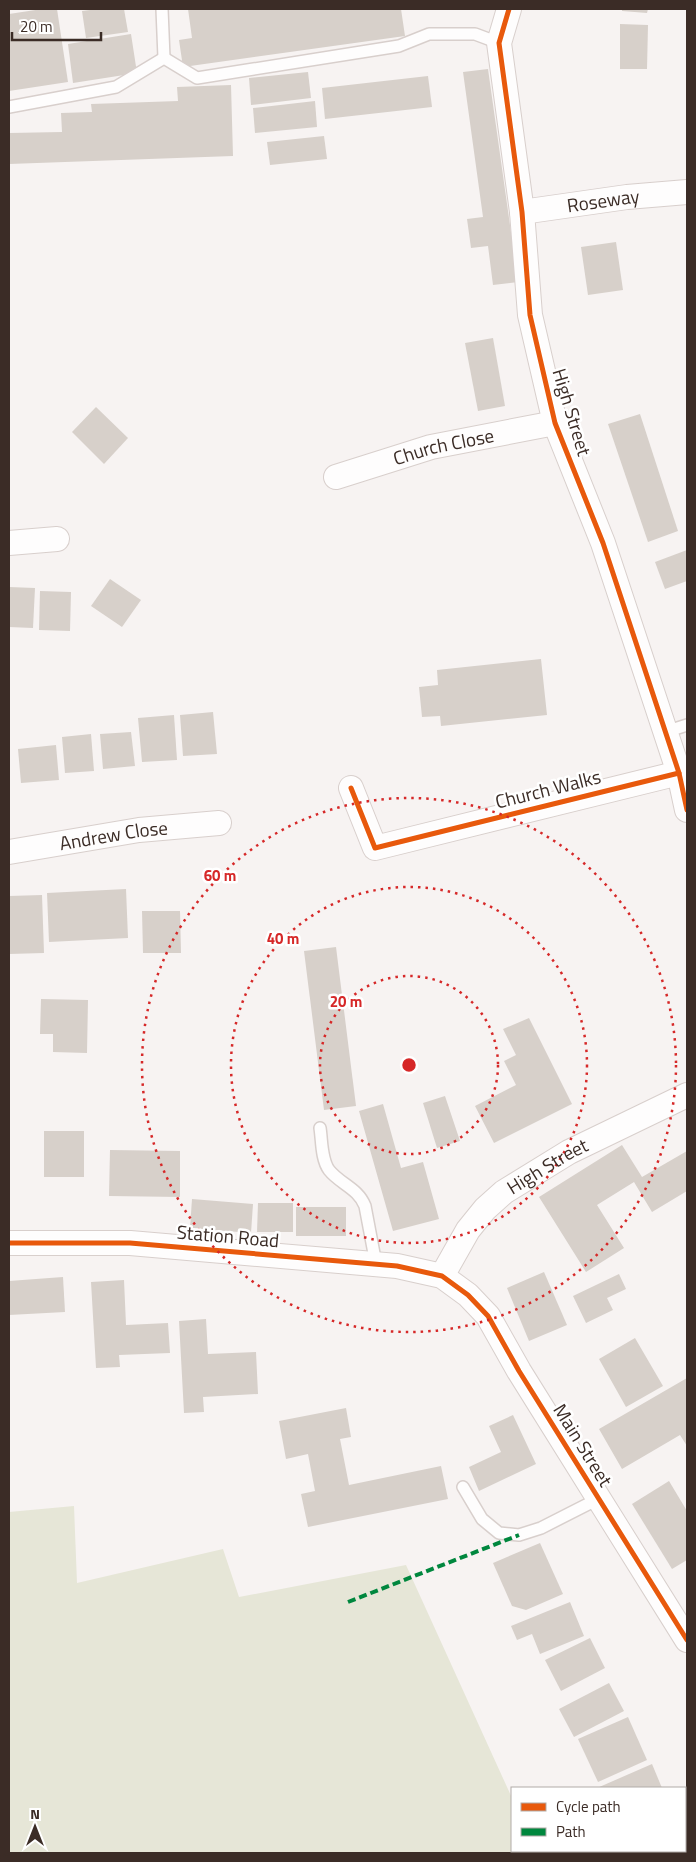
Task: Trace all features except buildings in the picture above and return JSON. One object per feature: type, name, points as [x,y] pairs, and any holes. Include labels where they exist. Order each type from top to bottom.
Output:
[{"type":"street","name":"High Street","points":[[509,9],[499,44],[522,212],[530,315],[555,424],[603,543],[679,773],[687,810]]},
{"type":"street","name":"Roseway","points":[[522,212],[627,197],[687,192]]},
{"type":"street","name":"Church Close","points":[[336,477],[431,447],[555,424]]},
{"type":"street","points":[[9,543],[57,539]]},
{"type":"street","name":"Church Walks","points":[[351,788],[375,848],[679,773]]},
{"type":"street","name":"Andrew Close","points":[[9,852],[139,830],[219,823]]},
{"type":"street","name":"High Street","points":[[442,1276],[468,1230],[485,1209],[504,1192],[569,1152],[687,1094]]},
{"type":"street","name":"Station Road","points":[[9,1243],[130,1243],[397,1266],[442,1276]]},
{"type":"street","name":"Main Street","points":[[442,1276],[468,1295],[488,1316],[518,1372],[687,1640]]},
{"type":"lane","points":[[162,9],[164,58]]},
{"type":"lane","points":[[164,58],[197,78],[399,46],[429,34],[475,34],[499,44]]},
{"type":"lane","points":[[9,107],[116,87],[164,58]]},
{"type":"lane","points":[[665,732],[687,725]]},
{"type":"lane","points":[[320,1128],[324,1154],[329,1170],[362,1197],[376,1264]]},
{"type":"lane","points":[[463,1487],[482,1519],[499,1533],[519,1535],[541,1528],[598,1499]]},
{"type":"shaded area","points":[[74,1506],[77,1583],[223,1549],[239,1597],[406,1565],[511,1796],[511,1852],[538,1853],[9,1853],[9,1512]]},
{"type":"marked path","points":[[348,1602],[519,1535]]},
{"type":"cycle path","points":[[509,9],[499,43],[522,212],[530,315],[555,423],[603,543],[679,773],[687,810]]},
{"type":"cycle path","points":[[351,788],[375,848],[679,773]]},
{"type":"cycle path","points":[[9,1243],[130,1243],[397,1266],[442,1276],[468,1295],[488,1316],[519,1371],[687,1640]]}]
